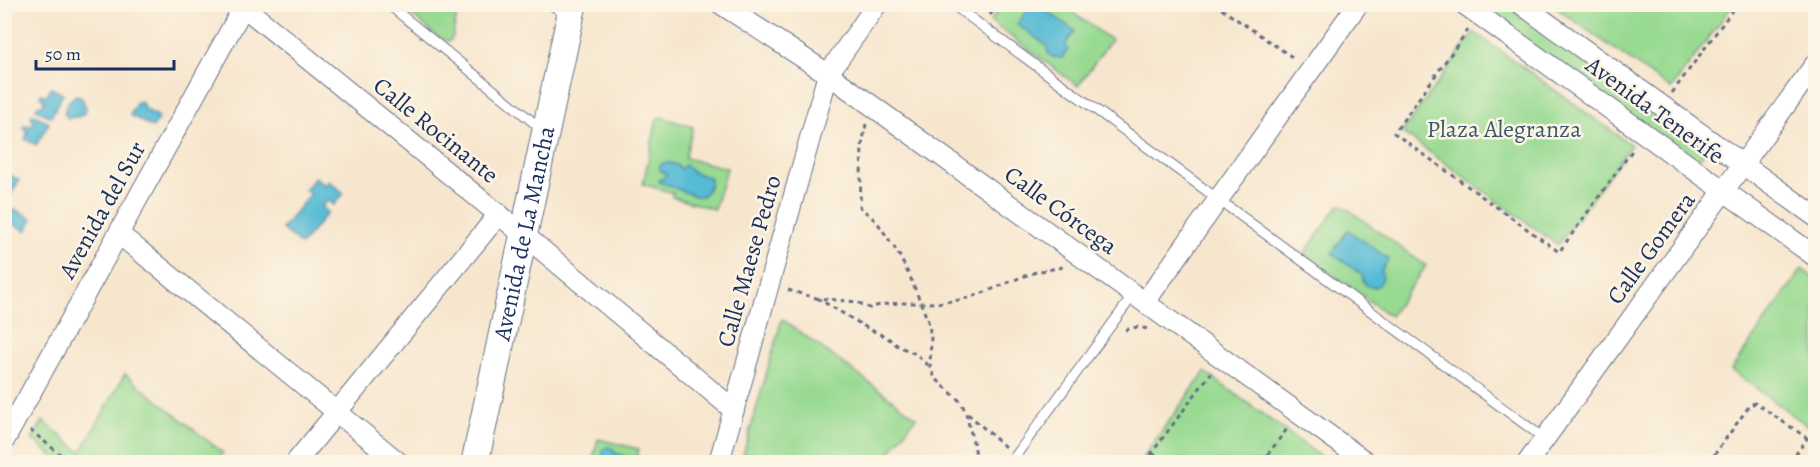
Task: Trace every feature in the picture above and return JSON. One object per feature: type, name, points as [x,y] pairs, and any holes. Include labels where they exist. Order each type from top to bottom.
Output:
[{"type":"main road","name":"Avenida de La Mancha","points":[[476,462],[545,132],[564,9]]},
{"type":"street","name":"Calle Córcega","points":[[721,4],[828,74],[1366,462]]},
{"type":"street","name":"Calle Maese Pedro","points":[[719,462],[828,74],[877,4]]},
{"type":"street","points":[[1140,298],[1218,200],[1358,4]]},
{"type":"street","name":"Avenida Tenerife","points":[[1464,4],[1815,257]]},
{"type":"street","name":"Avenida Tenerife","points":[[1521,4],[1815,217]]},
{"type":"street","name":"Calle Rocinante","points":[[244,6],[734,410]]},
{"type":"street","name":"Avenida del Sur","points":[[4,441],[244,6]]},
{"type":"street","name":"Calle Gomera","points":[[1528,462],[1815,63]]},
{"type":"street","points":[[296,462],[499,214]]},
{"type":"street","points":[[119,234],[398,462]]},
{"type":"lane","points":[[388,4],[545,132]]},
{"type":"lane","points":[[952,4],[1545,439]]},
{"type":"lane","points":[[1011,462],[1140,298]]},
{"type":"path","points":[[1214,4],[1310,70]]},
{"type":"path","points":[[1672,93],[1737,4]]},
{"type":"path","points":[[1470,27],[1394,133],[1559,252],[1635,146]]},
{"type":"path","points":[[866,121],[862,146],[860,207],[877,222],[898,253],[921,303],[931,336],[930,367],[934,378],[961,402],[966,413],[978,462]]},
{"type":"path","points":[[788,290],[816,298],[857,302],[869,308],[890,303],[953,301],[995,290],[1036,272],[1065,267]]},
{"type":"path","points":[[816,298],[888,338],[903,349],[916,354],[930,367]]},
{"type":"path","points":[[1121,332],[1137,327],[1154,332]]},
{"type":"path","points":[[1145,462],[1211,373]]},
{"type":"path","points":[[1709,462],[1752,404],[1758,404],[1815,444]]},
{"type":"path","points":[[966,413],[1008,450]]},
{"type":"path","points":[[17,419],[70,462]]},
{"type":"path","points":[[1262,462],[1287,429]]},
{"type":"path","points":[[1790,462],[1807,439]]},
{"type":"path","points":[[1152,453],[1164,462]]},
{"type":"green space","points":[[1733,4],[1671,89],[1552,5]]},
{"type":"green space","points":[[399,5],[459,5],[452,39],[442,40]]},
{"type":"green space","points":[[1003,5],[1062,5],[1111,40],[1078,86],[990,21]]},
{"type":"green space","points":[[1473,5],[1514,5],[1709,146],[1696,164]]},
{"type":"green space","name":"Plaza Alegranza","points":[[1474,32],[1631,145],[1558,245],[1402,132]]},
{"type":"green space","points":[[661,117],[693,127],[685,158],[727,168],[714,209],[672,197],[673,193],[643,184],[657,119]]},
{"type":"green space","points":[[1342,205],[1426,266],[1390,316],[1304,254],[1338,206]]},
{"type":"green space","points":[[1802,269],[1815,279],[1815,431],[1731,370]]},
{"type":"green space","points":[[782,319],[916,417],[883,462],[741,462]]},
{"type":"green space","points":[[1205,372],[1328,462],[1139,462]]},
{"type":"green space","points":[[125,374],[223,453],[215,462],[60,462],[32,439],[43,421],[81,452]]},
{"type":"green space","points":[[598,439],[639,449],[636,462],[592,462]]},
{"type":"water","points":[[1031,5],[1038,5],[1075,31],[1066,43],[1068,50],[1062,58],[1052,57],[1048,53],[1047,46],[1017,24]]},
{"type":"water","points":[[51,88],[63,94],[51,117],[36,109],[45,100],[40,97],[41,94],[47,95]]},
{"type":"water","points":[[76,95],[82,98],[86,108],[85,113],[78,117],[68,118],[64,113],[67,103]]},
{"type":"water","points":[[140,101],[143,108],[159,117],[153,128],[130,115],[137,102]]},
{"type":"water","points":[[33,114],[49,123],[36,145],[25,139],[28,132],[24,129],[24,126],[31,127],[34,122],[31,117]]},
{"type":"water","points":[[666,162],[677,165],[681,169],[685,165],[693,172],[709,177],[710,185],[706,192],[702,196],[695,196],[659,182],[659,179],[664,178],[666,174],[660,170],[660,165]]},
{"type":"water","points":[[6,173],[19,180],[9,198],[5,196]]},
{"type":"water","points":[[315,177],[325,185],[329,181],[344,193],[334,205],[328,200],[322,207],[328,212],[301,245],[282,229],[310,194],[305,190]]},
{"type":"water","points":[[14,209],[33,219],[26,231],[7,221]]},
{"type":"water","points":[[1348,230],[1389,259],[1381,271],[1383,278],[1379,285],[1367,286],[1362,275],[1332,253]]},
{"type":"water","points":[[608,447],[616,454],[628,457],[626,462],[602,462],[603,450]]}]
